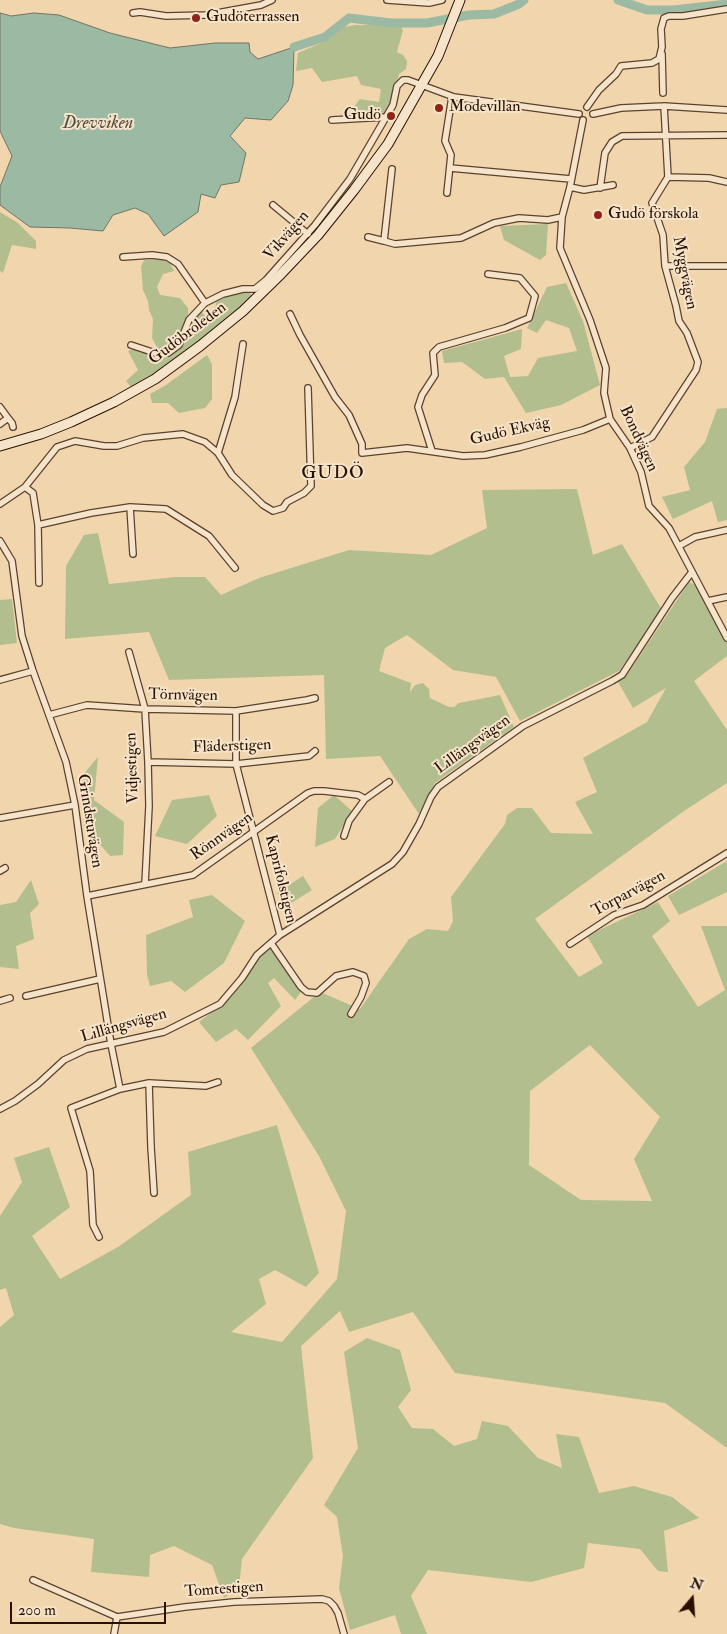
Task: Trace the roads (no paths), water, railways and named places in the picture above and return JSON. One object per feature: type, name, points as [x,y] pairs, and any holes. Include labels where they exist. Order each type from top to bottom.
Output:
[{"type":"main road","name":"Gudöbroleden","points":[[0,446],[41,434],[114,402],[155,379],[200,346],[282,274],[318,235],[354,190],[420,84],[457,4]]},
{"type":"street","points":[[134,13],[140,12],[166,16],[206,15],[272,0]]},
{"type":"street","points":[[388,0],[428,3],[442,0]]},
{"type":"street","points":[[663,93],[661,29],[664,18],[727,9]]},
{"type":"street","points":[[579,114],[581,109],[587,107],[599,90],[621,66],[652,63],[659,59],[662,47]]},
{"type":"street","name":"Vikvägen","points":[[205,303],[223,294],[255,288],[266,280],[308,234],[350,179],[393,105],[397,86],[404,80],[420,84]]},
{"type":"street","points":[[420,84],[452,97],[579,114],[583,120],[591,118],[592,114],[621,108],[664,106],[727,110]]},
{"type":"street","points":[[448,193],[452,156],[445,141],[452,97]]},
{"type":"street","points":[[664,106],[668,177],[709,178],[727,182]]},
{"type":"street","points":[[587,107],[592,114]]},
{"type":"street","points":[[332,120],[386,117]]},
{"type":"street","name":"Bondvägen","points":[[583,120],[562,217],[560,248],[590,320],[606,368],[604,393],[610,419],[630,448],[641,472],[649,506],[669,528],[680,546],[727,638]]},
{"type":"street","points":[[600,188],[606,153],[612,142],[622,136],[727,135]]},
{"type":"street","points":[[450,168],[571,179]]},
{"type":"street","points":[[384,241],[392,169]]},
{"type":"street","name":"Myggvägen","points":[[630,448],[652,437],[696,370],[698,362],[687,333],[679,321],[665,266],[663,234],[652,203],[668,177]]},
{"type":"street","points":[[570,187],[584,190],[613,185]]},
{"type":"street","points":[[273,205],[308,234]]},
{"type":"street","points":[[368,237],[395,244],[461,238],[494,223],[519,218],[548,220],[562,217]]},
{"type":"street","points":[[123,257],[152,255],[167,257],[178,264],[205,303],[189,320],[179,345],[168,353],[155,353],[131,345]]},
{"type":"street","points":[[665,266],[727,266]]},
{"type":"street","points":[[432,450],[418,407],[422,395],[435,375],[433,353],[439,347],[505,328],[529,318],[535,296],[520,278],[488,274]]},
{"type":"street","name":"Gudö Ekväg","points":[[290,314],[335,397],[349,415],[362,444],[362,453],[407,448],[432,450],[463,456],[485,454],[521,447],[582,430],[610,419]]},
{"type":"street","points":[[218,453],[235,396],[243,344]]},
{"type":"street","points":[[0,504],[25,487],[57,447],[75,441],[104,446],[117,446],[143,438],[183,434],[205,442],[218,453],[232,475],[263,505],[273,511],[283,508],[287,502],[304,493],[311,486],[308,388]]},
{"type":"street","points":[[0,407],[13,427]]},
{"type":"street","points":[[0,424],[8,418]]},
{"type":"street","points":[[25,487],[33,493],[38,525],[39,583]]},
{"type":"street","points":[[38,525],[84,514],[130,507],[166,509],[209,536],[235,568]]},
{"type":"street","points":[[130,507],[134,554]]},
{"type":"street","points":[[680,546],[695,537],[727,530]]},
{"type":"street","name":"Grindstuvägen","points":[[0,541],[12,561],[22,636],[32,671],[66,762],[100,980],[120,1089]]},
{"type":"street","name":"Lillängsvägen","points":[[0,1110],[38,1084],[64,1060],[88,1049],[164,1032],[220,1004],[257,955],[280,935],[392,864],[403,852],[438,787],[523,726],[622,675],[672,598],[692,572]]},
{"type":"street","points":[[708,601],[727,597]]},
{"type":"street","name":"Vidjestigen","points":[[129,652],[144,708],[148,762],[149,806],[145,884]]},
{"type":"street","points":[[0,680],[32,671]]},
{"type":"street","name":"Törnvägen","points":[[49,715],[87,705],[236,711],[315,698]]},
{"type":"street","name":"Kaprifolstigen","points":[[236,711],[236,764],[280,935]]},
{"type":"street","name":"Fläderstigen","points":[[148,762],[236,764],[309,756],[316,752]]},
{"type":"street","points":[[344,836],[349,821],[365,799],[389,782]]},
{"type":"street","name":"Rönnvägen","points":[[87,896],[193,875],[308,793],[314,791],[358,795],[365,799]]},
{"type":"street","points":[[0,818],[74,805]]},
{"type":"street","name":"Torparvägen","points":[[570,944],[614,915],[643,905],[727,853]]},
{"type":"street","points":[[271,943],[307,992],[318,993],[336,976],[353,972],[364,976],[366,983],[361,998],[351,1014]]},
{"type":"street","points":[[26,996],[100,980]]},
{"type":"street","points":[[0,1001],[10,998]]},
{"type":"street","points":[[99,1236],[93,1224],[90,1171],[71,1108],[120,1089],[149,1083],[206,1086],[218,1082]]},
{"type":"street","points":[[149,1083],[154,1192]]},
{"type":"street","points":[[33,1580],[117,1617],[114,1634]]},
{"type":"street","name":"Tomtestigen","points":[[117,1617],[242,1601],[322,1599],[329,1601],[334,1606],[344,1634]]},
{"type":"water","name":"Drevviken","points":[[0,13],[11,16],[34,13],[59,15],[110,33],[170,48],[215,43],[249,43],[250,52],[258,59],[294,47],[293,85],[288,101],[271,120],[245,118],[230,136],[246,153],[239,182],[221,185],[215,198],[201,194],[198,212],[164,236],[148,214],[135,208],[113,215],[103,231],[30,227],[0,205],[0,187],[12,156],[0,131]]},
{"type":"waterway","points":[[294,47],[325,37],[349,18],[391,23],[427,23],[469,15],[494,14],[519,4],[524,0]]},
{"type":"waterway","points":[[618,0],[647,10],[674,10],[727,4]]},
{"type":"place","name":"Gudöterrassen","points":[[196,18]]},
{"type":"place","name":"Modevillan","points":[[439,108]]},
{"type":"place","name":"Gudö","points":[[391,116]]},
{"type":"place","name":"Gudö förskola","points":[[598,215]]},
{"type":"district","name":"GUDÖ","points":[[333,474]]}]
